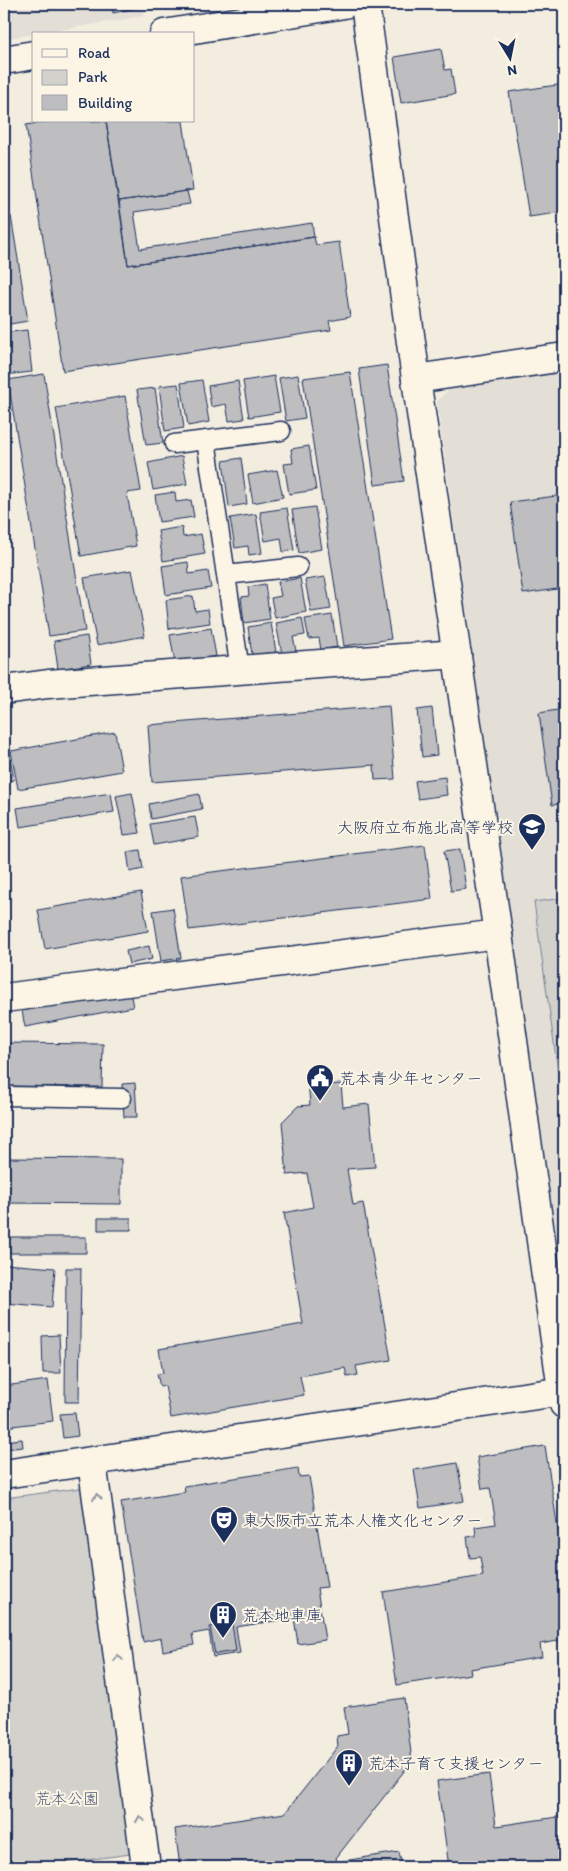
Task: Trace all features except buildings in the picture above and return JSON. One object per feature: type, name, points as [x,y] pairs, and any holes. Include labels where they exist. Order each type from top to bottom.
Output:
[{"type":"street","points":[[176,32],[344,4]]},
{"type":"street","points":[[4,1474],[564,1396],[416,379],[365,4]]},
{"type":"street","points":[[4,60],[32,55]]},
{"type":"street","points":[[416,379],[564,357]]},
{"type":"street","points":[[4,690],[48,684],[457,654]]},
{"type":"street","points":[[4,998],[498,934]]},
{"type":"street","points":[[92,1462],[146,1867]]},
{"type":"lane","points":[[174,444],[281,431]]},
{"type":"lane","points":[[206,440],[240,670]]},
{"type":"lane","points":[[226,575],[298,567]]},
{"type":"lane","points":[[4,1096],[122,1098]]},
{"type":"shaded area","points":[[4,4],[142,4],[144,16],[47,32],[32,32],[32,34],[4,39]]},
{"type":"shaded area","name":"大阪府立布施北高等学校","points":[[564,370],[564,1300],[437,402],[450,388]]},
{"type":"green space","points":[[564,898],[564,1114],[534,902]]},
{"type":"green space","name":"荒本公園","points":[[88,1487],[138,1853],[34,1867],[4,1867],[4,1498]]},
{"type":"place","name":"大阪府立布施北高等学校","points":[[532,851]]},
{"type":"place","name":"荒本青少年センター","points":[[320,1102]]},
{"type":"place","name":"東大阪市立荒本人権文化センター","points":[[224,1544]]},
{"type":"place","name":"荒本地車庫","points":[[223,1639]]},
{"type":"place","name":"荒本子育て支援センター","points":[[349,1787]]}]
